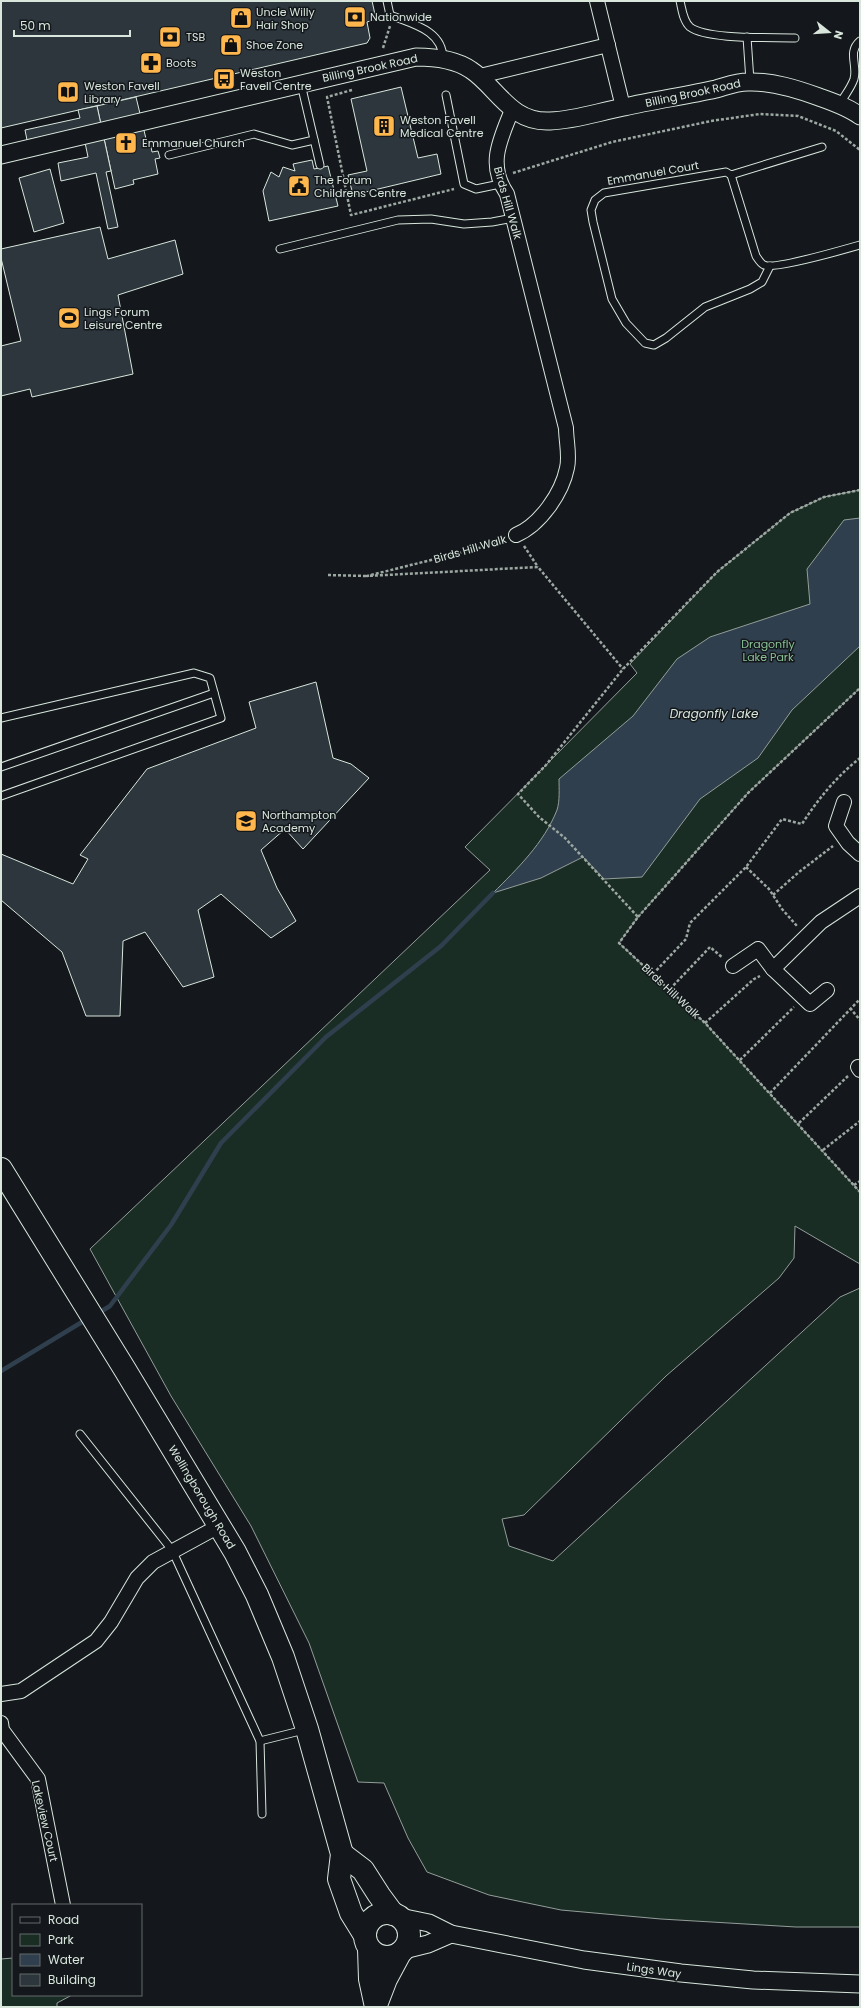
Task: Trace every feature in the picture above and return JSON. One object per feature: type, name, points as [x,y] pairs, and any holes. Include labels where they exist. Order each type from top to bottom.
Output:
[{"type":"main road","name":"Wellingborough Road","points":[[1,1169],[124,1368],[235,1552],[257,1595],[284,1657],[307,1729],[342,1854],[339,1879],[351,1913],[367,1942],[370,1979],[376,2006]]},
{"type":"main road","points":[[342,1854],[363,1870],[378,1895],[406,1924],[409,1932],[409,1942],[402,1952],[392,1957],[384,1958],[375,1955],[367,1942],[366,1927],[374,1917],[385,1913],[396,1915]]},
{"type":"main road","name":"Wellingborough Road","points":[[376,2006],[386,1979],[402,1952]]},
{"type":"street","points":[[597,1],[623,107]]},
{"type":"street","points":[[480,76],[608,45]]},
{"type":"street","name":"Billing Brook Road","points":[[1,155],[416,57],[443,59],[459,63],[480,76],[499,98],[512,110],[530,118],[547,122],[571,120],[623,107],[717,89],[735,83],[750,82],[793,88],[840,104],[860,116]]},
{"type":"street","name":"Birds Hill Walk","points":[[512,110],[498,146],[496,158],[499,181],[507,194],[566,428],[568,468],[554,502],[528,530],[516,534]]},
{"type":"street","points":[[844,802],[836,826],[844,838],[860,854]]},
{"type":"street","points":[[773,970],[821,922],[860,896]]},
{"type":"street","points":[[733,966],[758,949],[773,970],[810,1004],[827,990]]},
{"type":"street","points":[[1,1694],[21,1691],[96,1640],[111,1622],[137,1578],[153,1562],[172,1550],[219,1526]]},
{"type":"street","name":"Lakeview Court","points":[[1,1723],[2,1730],[38,1779],[63,1904]]},
{"type":"street","name":"Lings Way","points":[[396,1915],[429,1923],[451,1934],[584,1960],[681,1973],[753,1980],[860,1984]]},
{"type":"street","points":[[402,1952],[428,1944],[451,1934]]},
{"type":"lane","points":[[387,1],[390,15],[425,28],[438,39],[443,49],[443,59]]},
{"type":"lane","points":[[680,1],[685,20],[689,26],[696,30],[714,34],[747,37],[795,38]]},
{"type":"lane","points":[[747,37],[750,82]]},
{"type":"lane","points":[[840,104],[857,78],[852,56],[854,46],[860,41]]},
{"type":"lane","points":[[301,84],[320,165]]},
{"type":"lane","points":[[446,95],[464,184],[476,189],[499,181]]},
{"type":"lane","points":[[169,155],[254,134],[292,145],[314,140]]},
{"type":"lane","name":"Emmanuel Court","points":[[770,266],[762,282],[705,307],[666,338],[654,345],[645,343],[626,323],[612,299],[591,210],[595,200],[604,193],[726,172],[731,175],[822,147]]},
{"type":"lane","points":[[731,175],[756,256],[764,265],[770,266],[860,245]]},
{"type":"lane","points":[[280,249],[398,220],[431,219],[464,224],[492,222],[513,218]]},
{"type":"lane","points":[[1,718],[194,673],[210,678],[221,718],[1,796]]},
{"type":"lane","points":[[1,767],[214,693]]},
{"type":"lane","points":[[80,1434],[172,1550],[260,1741],[262,1814]]},
{"type":"lane","points":[[260,1741],[307,1729]]},
{"type":"path","points":[[382,52],[390,23]]},
{"type":"path","points":[[358,89],[327,97],[351,214],[467,185]]},
{"type":"path","points":[[499,181],[612,142],[711,121],[760,114],[798,116],[836,131],[860,150]]},
{"type":"path","points":[[860,490],[824,497],[790,513],[717,572],[623,669],[551,759],[518,794],[539,817],[565,838],[638,917],[748,794],[860,688]]},
{"type":"path","points":[[516,534],[538,567],[623,669]]},
{"type":"path","name":"Birds Hill Walk","points":[[367,576],[487,546],[516,534]]},
{"type":"path","name":"Birds Hill Walk","points":[[367,576],[538,567]]},
{"type":"path","points":[[328,575],[367,576]]},
{"type":"path","points":[[653,974],[686,939],[690,923],[746,867],[782,818],[802,824],[818,801],[847,768],[860,758]]},
{"type":"path","points":[[773,895],[799,872],[844,838]]},
{"type":"path","points":[[746,867],[769,889],[782,909],[806,937]]},
{"type":"path","name":"Birds Hill Walk","points":[[638,917],[619,943],[705,1023],[799,1123],[860,1192]]},
{"type":"path","points":[[670,990],[710,947],[733,966]]},
{"type":"path","points":[[705,1023],[754,979],[773,970]]},
{"type":"path","points":[[740,1060],[804,998]]},
{"type":"path","points":[[770,1093],[860,999]]},
{"type":"path","points":[[850,1008],[860,1020]]},
{"type":"path","points":[[799,1123],[859,1068]]},
{"type":"path","points":[[823,1150],[860,1121]]},
{"type":"path","points":[[854,1185],[860,1181]]},
{"type":"green space","name":"Dragonfly Lake Park","points":[[860,490],[860,688],[748,793],[638,917],[619,943],[705,1023],[860,1192],[860,1264],[795,1226],[794,1258],[779,1278],[666,1376],[524,1515],[502,1519],[509,1546],[553,1561],[840,1297],[860,1288],[860,1927],[796,1927],[661,1919],[561,1910],[489,1895],[427,1872],[408,1838],[384,1783],[358,1782],[309,1643],[251,1526],[171,1396],[90,1249],[490,870],[465,847],[637,673],[630,664],[717,572],[790,513],[824,497]]},
{"type":"green space","points":[[12,1958],[12,1996],[70,1996],[57,2003],[57,2007],[1,2007],[1,1959]]},
{"type":"water","name":"Dragonfly Lake","points":[[860,518],[860,646],[792,710],[758,758],[700,799],[642,877],[604,879],[583,857],[541,878],[493,893],[529,855],[552,822],[558,806],[559,779],[633,716],[677,659],[710,637],[810,604],[807,569],[844,520]]},
{"type":"building","points":[[1,1],[372,1],[376,19],[367,22],[370,38],[367,43],[1,128]]},
{"type":"building","name":"Weston Favell Medical Centre","points":[[401,87],[418,158],[437,154],[441,174],[353,195],[348,175],[367,171],[351,99]]},
{"type":"building","name":"Emmanuel Church","points":[[136,97],[147,143],[150,142],[152,152],[158,151],[160,158],[155,159],[158,174],[133,180],[134,184],[115,189],[97,106]]},
{"type":"building","points":[[97,106],[111,171],[106,172],[118,227],[108,229],[96,173],[61,181],[58,163],[88,157],[82,128],[27,140],[25,130],[80,118],[78,110]]},
{"type":"building","name":"The Forum Childrens Centre","points":[[312,160],[314,169],[328,166],[338,206],[269,221],[263,191],[271,172],[279,177],[283,167],[295,171],[293,164]]},
{"type":"building","points":[[50,169],[64,223],[34,232],[19,178]]},
{"type":"building","name":"Lings Forum Leisure Centre","points":[[100,227],[108,259],[175,240],[183,274],[118,295],[133,374],[32,397],[30,389],[1,396],[1,346],[21,341],[1,258],[1,249]]},
{"type":"building","points":[[316,682],[333,758],[351,764],[369,778],[303,849],[285,829],[261,850],[277,888],[296,921],[271,938],[221,894],[198,910],[214,977],[183,987],[145,932],[123,941],[120,1016],[86,1016],[62,952],[1,900],[1,854],[73,884],[88,859],[80,855],[147,769],[256,728],[249,702]]},
{"type":"waterway","points":[[97,1314],[110,1306],[171,1225],[221,1143],[326,1037],[441,946],[493,893]]},
{"type":"waterway","points":[[1,1371],[87,1319]]},
{"type":"place","name":"Nationwide","points":[[355,17]]},
{"type":"place","name":"Uncle Willy Hair Shop","points":[[241,18]]},
{"type":"place","name":"TSB","points":[[170,37]]},
{"type":"place","name":"Shoe Zone","points":[[231,45]]},
{"type":"place","name":"Boots","points":[[151,63]]},
{"type":"place","name":"Weston Favell Centre","points":[[224,79]]},
{"type":"place","name":"Weston Favell Library","points":[[68,92]]},
{"type":"place","name":"Weston Favell Medical Centre","points":[[384,126]]},
{"type":"place","name":"Emmanuel Church","points":[[126,143]]},
{"type":"place","name":"The Forum Childrens Centre","points":[[299,186]]},
{"type":"place","name":"Lings Forum Leisure Centre","points":[[69,318]]},
{"type":"place","name":"Northampton Academy","points":[[246,821]]}]
